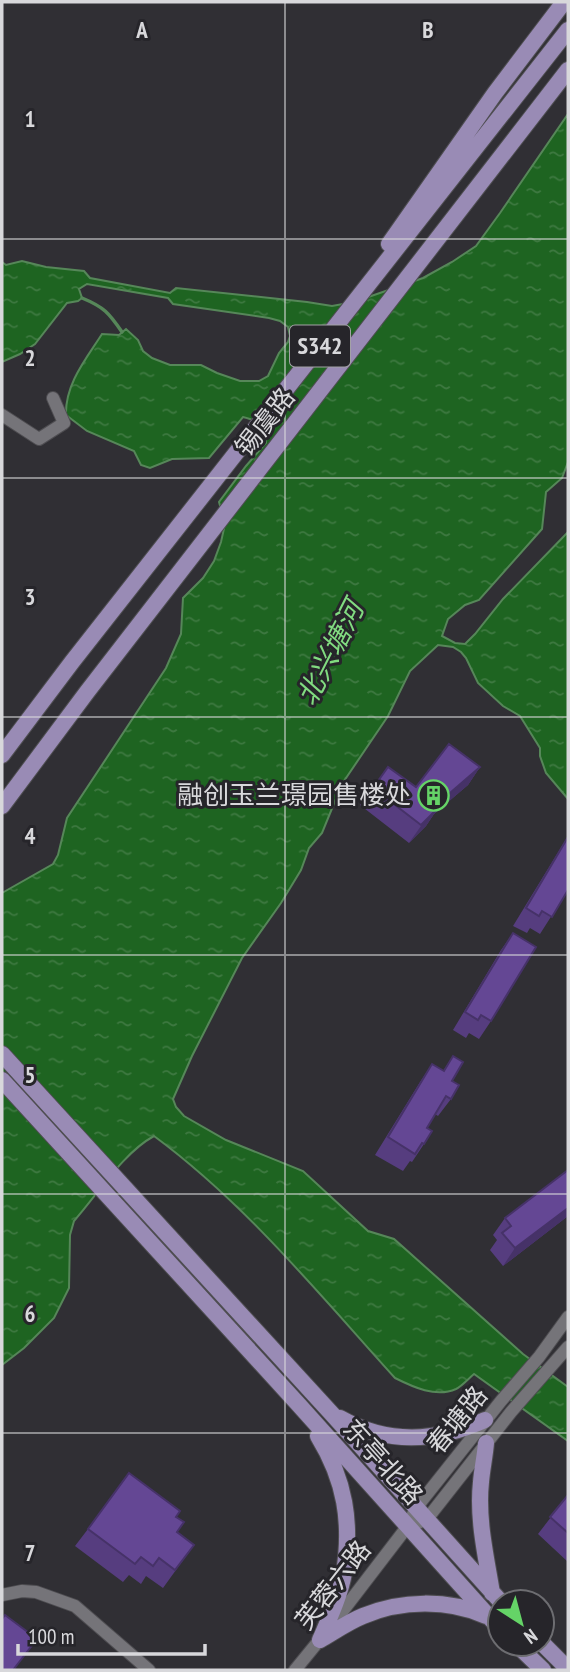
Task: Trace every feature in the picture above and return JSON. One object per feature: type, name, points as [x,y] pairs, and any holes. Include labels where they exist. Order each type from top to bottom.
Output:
[{"type":"main road","points":[[326,340],[398,230],[495,93],[564,2]]},
{"type":"main road","name":"锡虞路","points":[[2,755],[568,30]]},
{"type":"main road","name":"锡虞路","points":[[2,806],[87,692],[568,70]]},
{"type":"main road","name":"东亭北路","points":[[2,1054],[488,1588]]},
{"type":"main road","name":"东亭北路","points":[[2,1080],[486,1614]]},
{"type":"main road","points":[[299,1405],[327,1451],[339,1477],[348,1521],[344,1574],[320,1640]]},
{"type":"main road","points":[[332,1414],[368,1431],[408,1438],[448,1434],[485,1420]]},
{"type":"main road","points":[[486,1443],[480,1482],[480,1513],[483,1542],[494,1588]]},
{"type":"main road","points":[[320,1640],[363,1616],[406,1605],[451,1606],[486,1616]]},
{"type":"street","points":[[2,415],[39,439],[64,423],[53,398]]},
{"type":"street","name":"春塘路","points":[[421,1514],[485,1420],[539,1357],[568,1317]]},
{"type":"street","name":"春塘路","points":[[407,1527],[486,1443],[568,1347]]},
{"type":"street","name":"芙蓉六路","points":[[295,1670],[407,1527]]},
{"type":"street","points":[[2,1595],[22,1591],[36,1592],[75,1606],[149,1670]]},
{"type":"water","name":"北兴塘河","points":[[568,114],[568,462],[562,478],[546,492],[542,529],[479,600],[465,605],[448,619],[442,636],[455,643],[465,644],[503,599],[568,532],[568,799],[546,773],[540,748],[520,716],[503,706],[478,683],[461,652],[453,647],[438,645],[410,671],[388,716],[342,784],[322,833],[309,848],[301,870],[242,958],[173,1099],[184,1116],[226,1140],[303,1171],[368,1231],[394,1239],[523,1354],[568,1387],[568,1441],[474,1374],[456,1389],[441,1392],[417,1388],[395,1378],[251,1220],[188,1162],[154,1136],[121,1163],[74,1221],[70,1235],[69,1288],[54,1318],[24,1348],[2,1365],[2,893],[53,864],[58,855],[67,818],[166,668],[181,634],[183,598],[203,578],[214,561],[221,542],[225,524],[219,502],[266,443],[265,433],[260,426],[243,417],[209,458],[172,459],[150,468],[141,465],[134,451],[87,431],[66,415],[69,393],[78,372],[102,334],[119,335],[126,329],[152,358],[170,365],[201,365],[240,381],[259,381],[268,376],[290,336],[288,327],[269,318],[173,304],[168,298],[87,284],[79,289],[82,298],[67,303],[35,344],[2,362],[2,262],[6,265],[22,261],[46,267],[84,271],[90,278],[170,293],[176,288],[332,306],[354,302],[423,278],[476,246]]},
{"type":"building","points":[[449,744],[480,767],[435,806],[438,808],[421,825],[373,788],[388,767],[416,787]]},
{"type":"building","points":[[568,837],[568,890],[552,917],[542,911],[539,916],[526,908]]},
{"type":"building","points":[[513,933],[536,947],[491,1021],[481,1015],[478,1020],[465,1012]]},
{"type":"building","points":[[453,1056],[463,1062],[452,1081],[459,1085],[451,1099],[446,1096],[427,1128],[432,1131],[415,1154],[388,1137],[432,1064],[444,1071]]},
{"type":"building","points":[[568,1170],[568,1208],[515,1248],[502,1233],[511,1226],[505,1218]]},
{"type":"building","points":[[129,1473],[180,1511],[176,1517],[184,1522],[177,1532],[194,1545],[175,1570],[159,1558],[153,1566],[141,1557],[135,1564],[88,1529]]},
{"type":"building","points":[[568,1495],[568,1533],[550,1517]]},
{"type":"building","points":[[5,1615],[37,1639],[13,1670],[2,1670],[2,1619]]},
{"type":"waterway","points":[[82,298],[105,311],[122,332]]},
{"type":"place","name":"融创玉兰璟园售楼处","points":[[434,795]]}]
